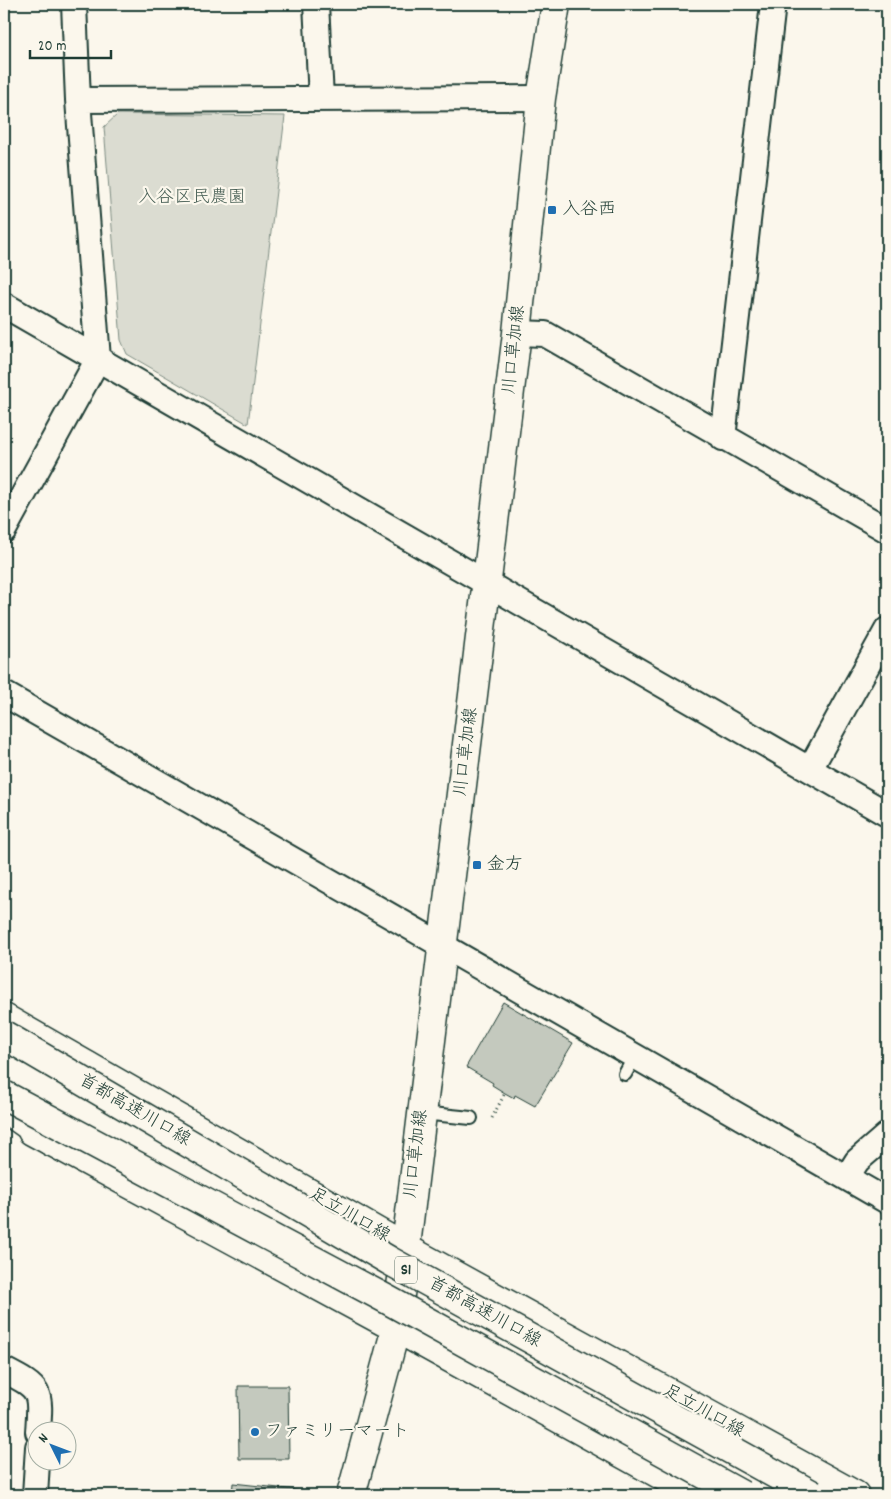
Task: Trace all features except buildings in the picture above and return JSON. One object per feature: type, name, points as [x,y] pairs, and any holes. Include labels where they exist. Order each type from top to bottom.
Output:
[{"type":"main road","name":"川口草加線","points":[[351,1495],[396,1328],[444,948],[517,333],[541,98],[556,4]]},
{"type":"main road","name":"足立川口線","points":[[4,1018],[405,1248],[855,1495]]},
{"type":"main road","points":[[4,1031],[87,1066]]},
{"type":"main road","name":"首都高速川口線","points":[[4,1035],[390,1261],[813,1495]]},
{"type":"main road","name":"首都高速川口線","points":[[4,1095],[388,1300],[742,1495]]},
{"type":"main road","points":[[4,1108],[52,1142]]},
{"type":"main road","points":[[4,1116],[396,1328],[697,1495]]},
{"type":"street","points":[[4,530],[98,359],[78,100],[74,4]]},
{"type":"street","points":[[316,4],[320,98]]},
{"type":"street","points":[[723,438],[773,4]]},
{"type":"street","points":[[78,100],[541,98]]},
{"type":"street","points":[[4,305],[887,814]]},
{"type":"street","points":[[517,333],[545,334],[723,438],[887,530]]},
{"type":"street","points":[[810,769],[887,630]]},
{"type":"street","points":[[4,694],[444,948],[630,1065],[847,1177],[887,1201]]},
{"type":"street","points":[[847,1177],[857,1161],[887,1135]]},
{"type":"street","points":[[4,1370],[29,1383],[38,1393],[40,1407],[39,1422]]},
{"type":"street","points":[[34,1495],[36,1472]]},
{"type":"lane","points":[[422,1113],[471,1118]]},
{"type":"path","points":[[491,1119],[505,1093]]},
{"type":"green space","name":"入谷区民農園","points":[[118,114],[285,116],[248,424],[127,354],[121,340],[104,127]]},
{"type":"place","name":"入谷西","points":[[552,210]]},
{"type":"place","name":"金方","points":[[477,865]]},
{"type":"place","name":"ファミリーマート","points":[[255,1432]]}]
